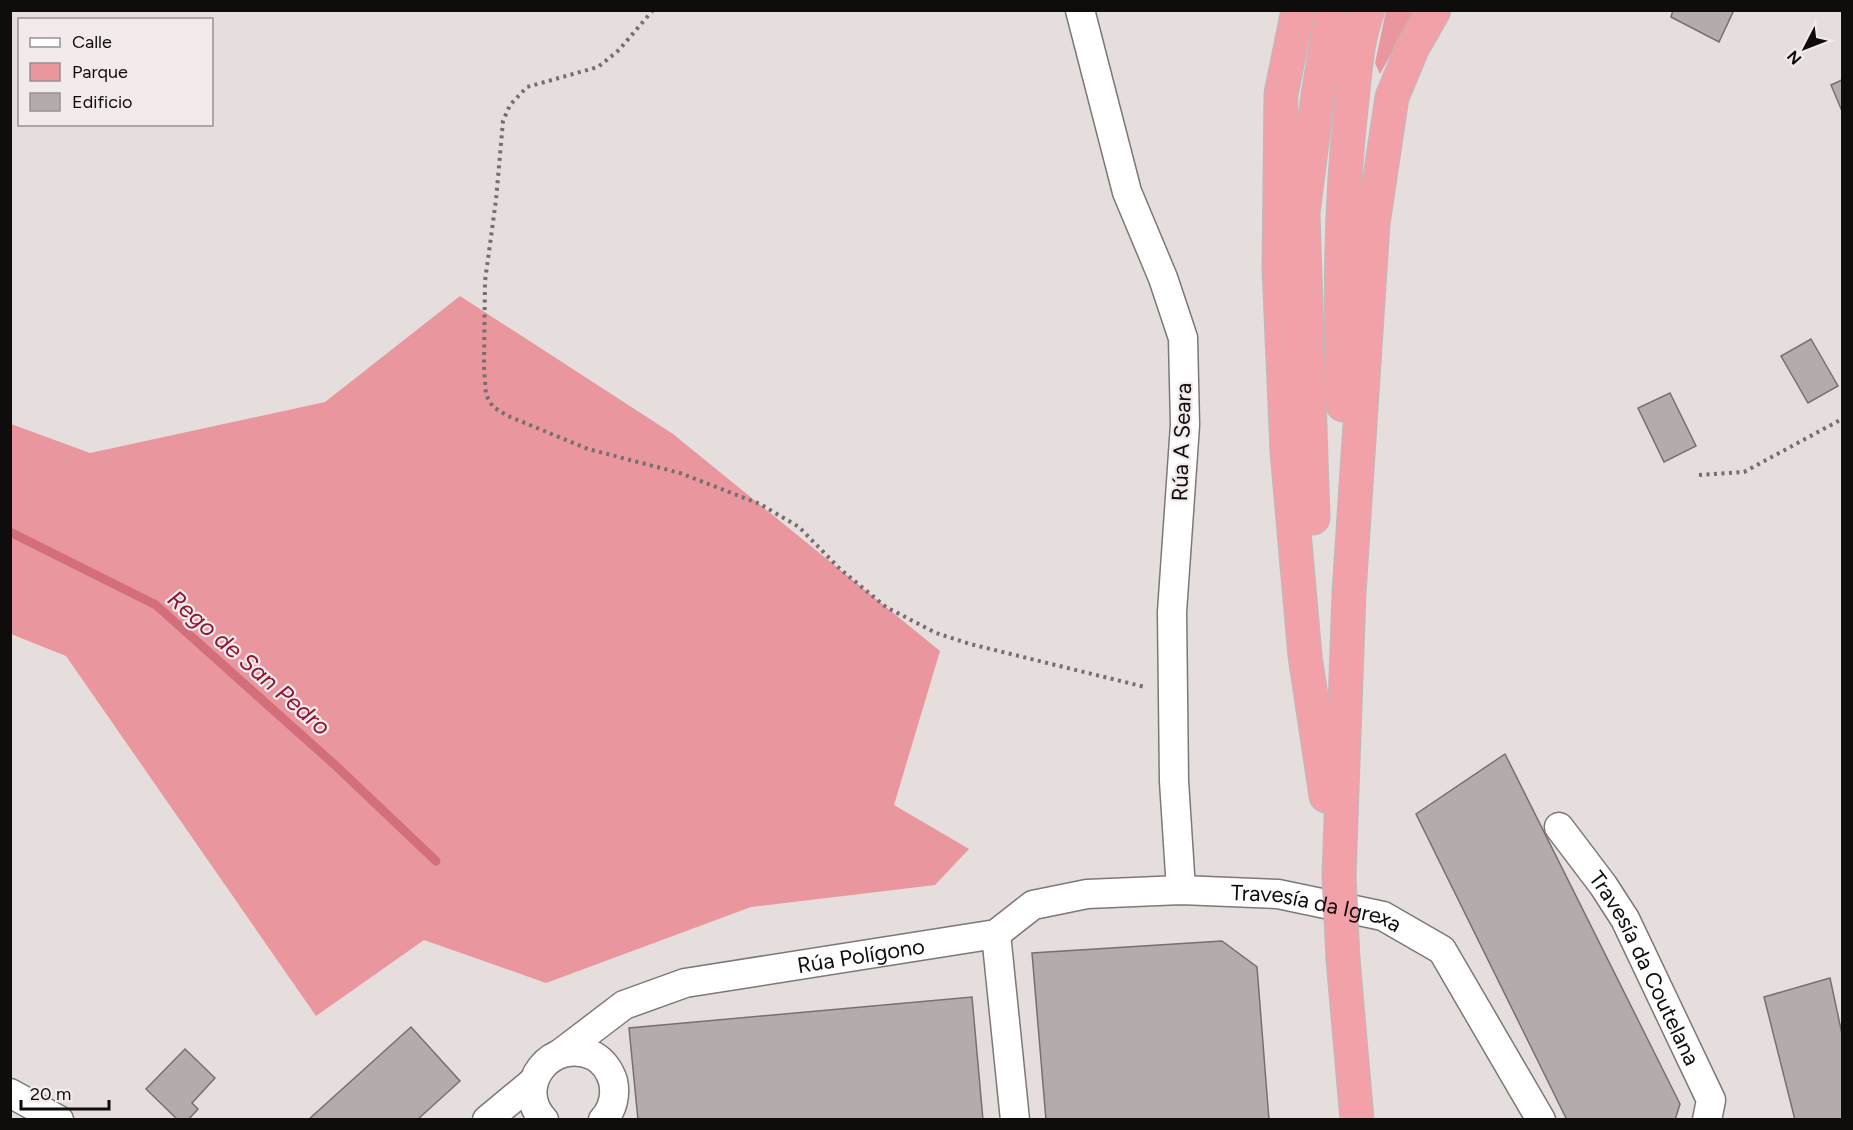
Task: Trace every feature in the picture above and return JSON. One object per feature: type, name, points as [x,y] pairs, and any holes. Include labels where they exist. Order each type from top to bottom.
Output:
[{"type":"highway","points":[[1298,10],[1281,93],[1279,268],[1288,464],[1305,656],[1339,876]]},
{"type":"highway","points":[[1321,757],[1303,213],[1318,95],[1332,10]]},
{"type":"highway","points":[[1349,593],[1341,343],[1344,176],[1360,33],[1368,10]]},
{"type":"highway","points":[[1357,1119],[1343,959],[1339,876],[1349,593],[1373,236],[1392,97],[1412,49],[1434,10]]},
{"type":"street","name":"Rúa A Seara","points":[[1080,10],[1127,192],[1163,278],[1182,338],[1185,425],[1172,612],[1174,781],[1181,890]]},
{"type":"street","name":"Travesía da Coutelana","points":[[1559,827],[1603,885],[1625,919],[1711,1100],[1707,1119]]},
{"type":"street","name":"Travesía da Igrexa","points":[[996,934],[1033,905],[1087,894],[1181,890],[1278,894],[1383,916],[1443,950],[1541,1119]]},
{"type":"street","name":"Rúa Polígono","points":[[487,1119],[534,1081],[544,1064],[624,1005],[685,983],[996,934]]},
{"type":"street","points":[[996,934],[1015,1119]]},
{"type":"street","points":[[561,1053],[573,1051],[586,1053],[597,1058],[606,1066],[615,1090],[607,1118]]},
{"type":"street","points":[[534,1081],[533,1093],[536,1106],[544,1119]]},
{"type":"street","points":[[13,1100],[58,1119]]},
{"type":"path","points":[[653,10],[619,50],[598,67],[527,87],[510,105],[503,121],[496,200],[485,281],[484,367],[486,395],[493,407],[508,416],[588,449],[680,472],[760,504],[799,527],[840,569],[886,607],[936,633],[970,644],[1172,693]]},
{"type":"path","points":[[1699,475],[1744,472],[1842,419]]},
{"type":"green space","points":[[1386,11],[1415,11],[1380,74],[1375,63]]},
{"type":"green space","points":[[460,296],[673,434],[940,651],[894,805],[969,849],[935,885],[751,907],[546,983],[424,940],[316,1016],[66,656],[11,634],[11,424],[90,453],[325,402]]},
{"type":"building","points":[[1673,10],[1734,10],[1719,42],[1671,17]]},
{"type":"building","points":[[1842,80],[1842,111],[1831,85]]},
{"type":"building","points":[[1811,339],[1838,386],[1808,403],[1781,356]]},
{"type":"building","points":[[1670,393],[1696,446],[1664,462],[1638,408]]},
{"type":"building","points":[[1505,754],[1680,1104],[1675,1120],[1567,1120],[1416,814]]},
{"type":"building","points":[[1222,941],[1257,967],[1269,1120],[1046,1120],[1032,953]]},
{"type":"building","points":[[1830,978],[1842,1034],[1842,1120],[1795,1120],[1764,997]]},
{"type":"building","points":[[972,997],[983,1120],[638,1120],[629,1028]]},
{"type":"building","points":[[411,1027],[460,1081],[417,1120],[308,1120]]},
{"type":"building","points":[[185,1049],[215,1078],[192,1103],[198,1109],[188,1120],[178,1120],[146,1089]]},
{"type":"waterway","name":"Rego de San Pedro","points":[[10,532],[156,605],[335,765],[436,861]]}]
